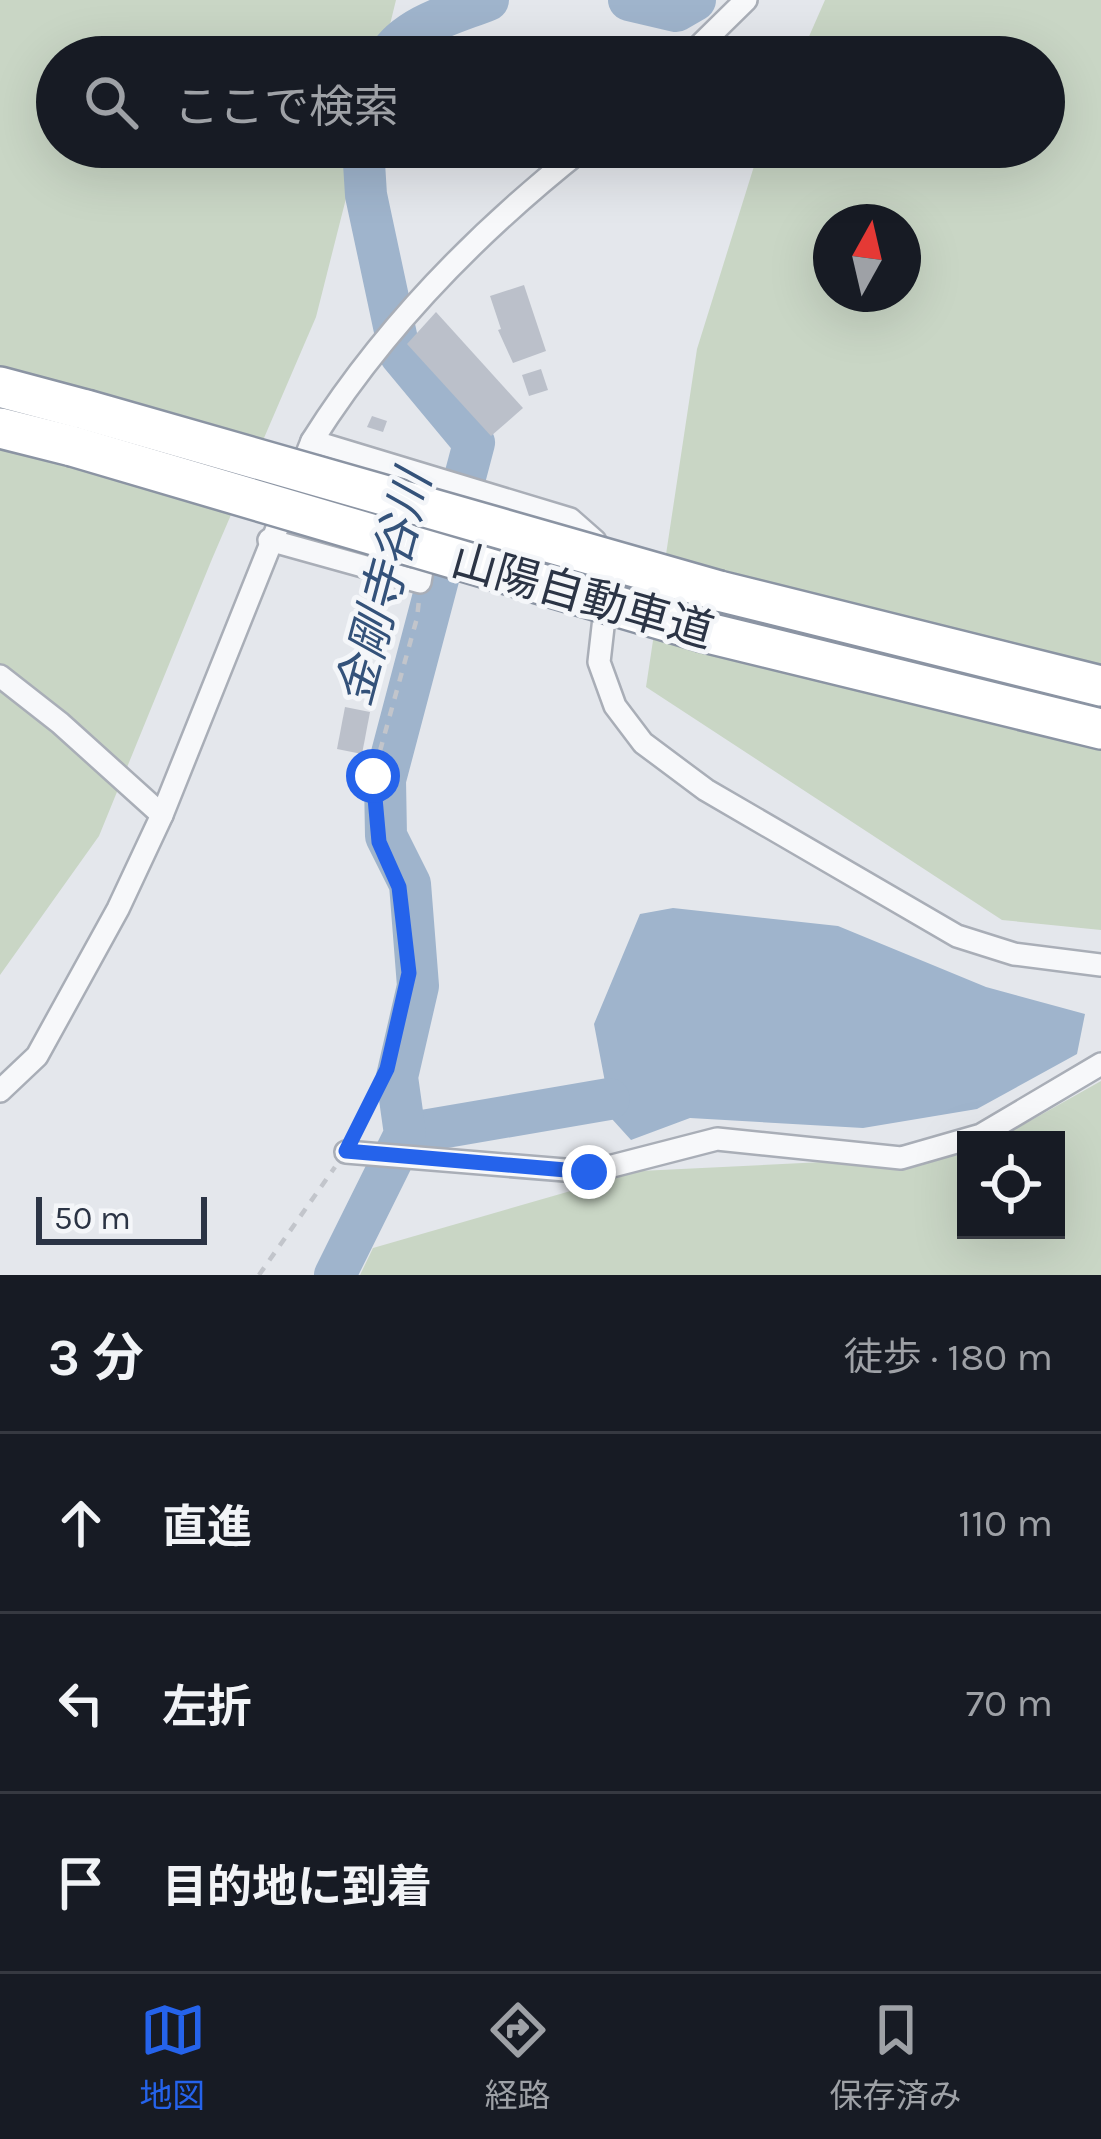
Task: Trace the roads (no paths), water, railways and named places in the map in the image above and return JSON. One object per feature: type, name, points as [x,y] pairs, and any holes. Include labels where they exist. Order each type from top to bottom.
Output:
[{"type":"highway","name":"山陽自動車道","points":[[0,387],[79,428],[704,632],[1101,729]]},
{"type":"highway","name":"山陽自動車道","points":[[0,428],[79,428],[1046,675],[1101,684]]},
{"type":"street","points":[[713,36],[746,0]]},
{"type":"street","points":[[0,1090],[37,1056],[118,908],[162,815],[311,441],[346,386],[386,337],[525,195],[559,168]]},
{"type":"street","points":[[311,441],[570,520],[595,541],[609,574],[599,662],[615,706],[643,743],[706,790],[957,936],[1014,953],[1101,965]]},
{"type":"street","points":[[269,540],[420,581],[437,479]]},
{"type":"street","points":[[0,676],[162,815]]},
{"type":"street","points":[[346,1151],[589,1172],[717,1138],[902,1158],[981,1135],[1101,1064]]},
{"type":"water","points":[[673,908],[838,926],[986,987],[1085,1014],[1077,1054],[977,1109],[863,1128],[690,1118],[631,1140],[612,1119],[594,1024],[640,914]]},
{"type":"waterway","name":"金剛寺谷川","points":[[407,36],[488,0]]},
{"type":"waterway","name":"金剛寺谷川","points":[[629,0],[676,11],[695,0]]},
{"type":"waterway","name":"金剛寺谷川","points":[[335,1275],[405,1134],[397,1077],[418,986],[410,884],[386,836],[385,780],[474,443],[400,354],[364,168]]},
{"type":"waterway","points":[[405,1134],[609,1099]]}]
